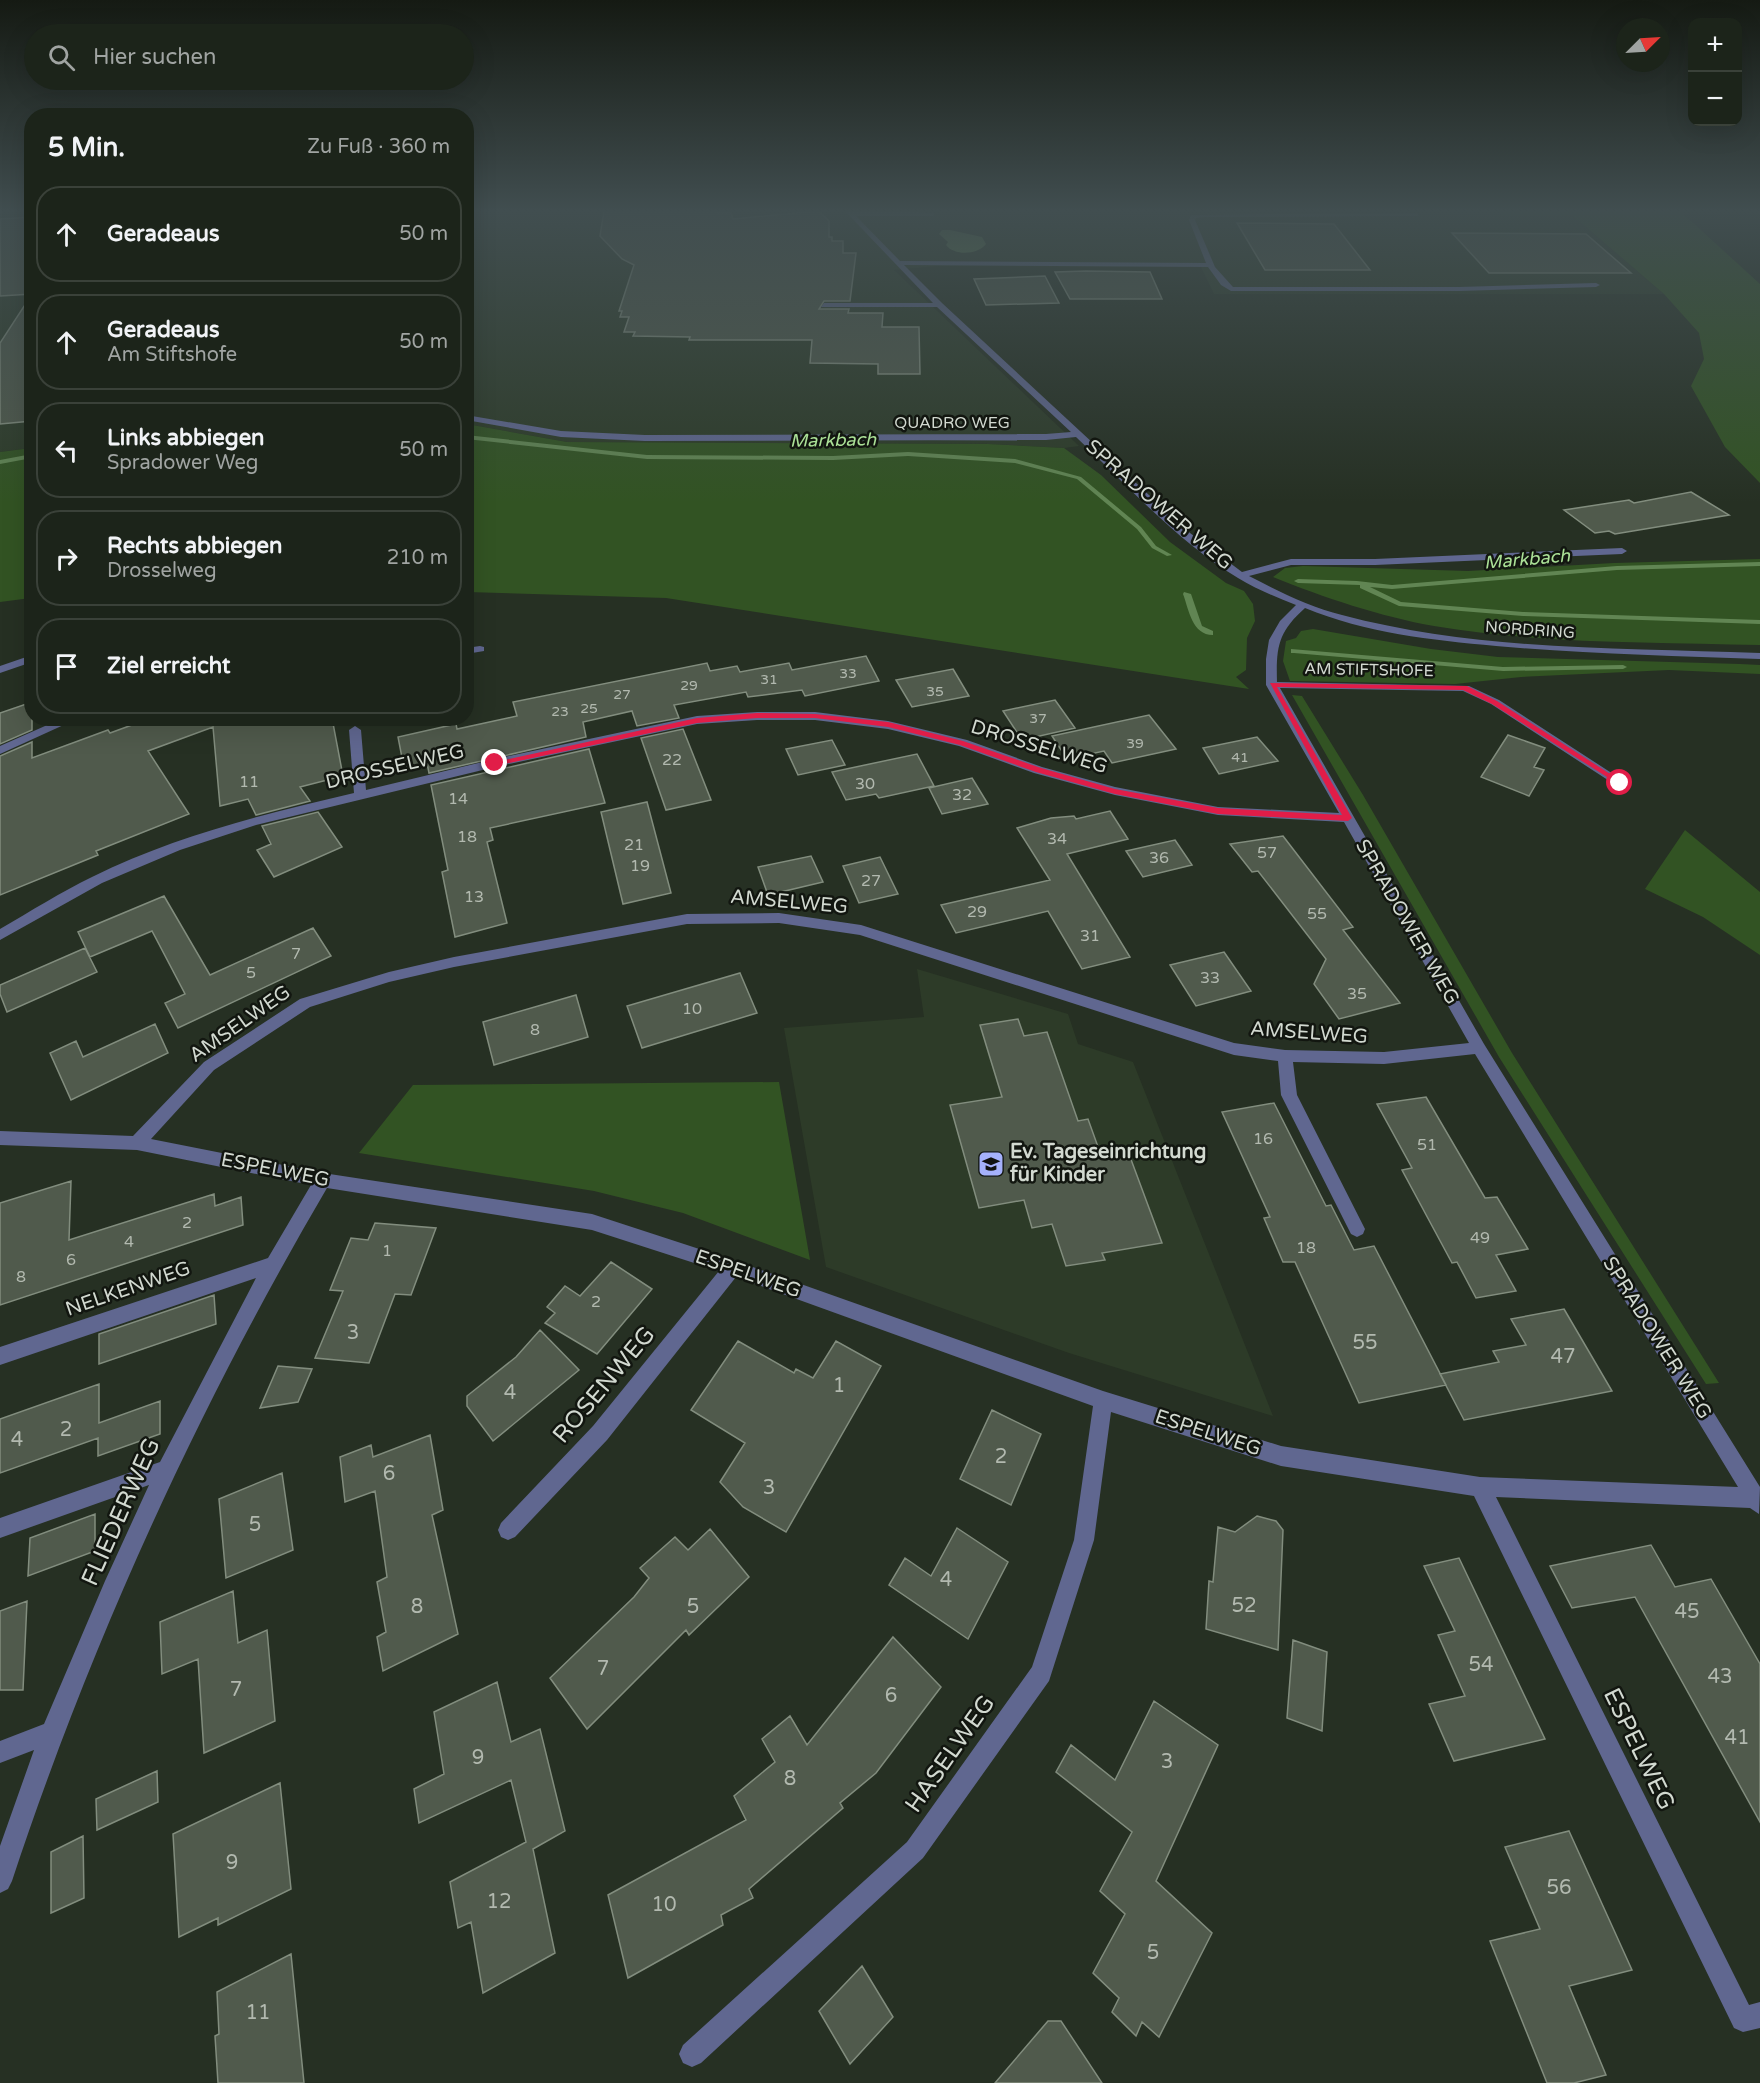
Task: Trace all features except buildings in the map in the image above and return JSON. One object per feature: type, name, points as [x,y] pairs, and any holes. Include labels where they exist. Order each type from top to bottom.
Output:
[{"type":"street","name":"SPRADOWER WEG","points":[[941,307],[1187,535],[1240,575],[1302,605],[1284,621],[1270,649],[1272,685],[1479,1048],[1758,1501]]},
{"type":"street","name":"QUADRO WEG","points":[[474,418],[561,434],[645,438],[1046,437],[1078,434]]},
{"type":"street","points":[[1240,575],[1291,562],[1375,562],[1622,551]]},
{"type":"street","name":"NORDRING","points":[[1302,605],[1336,617],[1389,629],[1476,643],[1561,649],[1760,656]]},
{"type":"street","points":[[474,650],[480,649]]},
{"type":"street","points":[[0,670],[24,661]]},
{"type":"street","name":"AM STIFTSHOFE","points":[[1272,685],[1465,688],[1495,702],[1620,783]]},
{"type":"street","name":"DROSSELWEG","points":[[0,935],[97,880],[175,847],[253,821],[630,733],[697,720],[757,716],[815,716],[888,724],[963,743],[1038,770],[1126,794],[1218,811],[1348,818]]},
{"type":"street","points":[[0,750],[56,726]]},
{"type":"street","points":[[355,730],[360,795]]},
{"type":"street","name":"AMSELWEG","points":[[137,1143],[209,1066],[305,1003],[388,977],[454,962],[687,919],[733,916],[778,918],[861,930],[1234,1049],[1285,1056],[1384,1058],[1479,1048]]},
{"type":"street","points":[[1285,1056],[1290,1095],[1357,1229]]},
{"type":"street","name":"ESPELWEG","points":[[0,1138],[137,1143],[323,1180],[592,1222],[733,1268],[1103,1400],[1281,1456],[1480,1487],[1758,1501]]},
{"type":"street","name":"FLIEDERWEG","points":[[0,1881],[52,1732],[165,1470],[271,1265],[323,1180]]},
{"type":"street","name":"NELKENWEG","points":[[0,1356],[271,1265]]},
{"type":"street","name":"ROSENWEG","points":[[508,1530],[600,1433],[733,1268]]},
{"type":"street","name":"HASELWEG","points":[[692,2054],[915,1850],[1041,1673],[1084,1540],[1103,1400]]},
{"type":"street","points":[[0,1527],[165,1470]]},
{"type":"street","name":"ESPELWEG","points":[[1480,1487],[1743,2019],[1760,2015]]},
{"type":"street","points":[[0,1752],[52,1732]]},
{"type":"shaded area","points":[[0,307],[24,307],[24,449],[0,452]]},
{"type":"shaded area","points":[[474,307],[933,307],[1079,446],[1064,448],[988,444],[567,442],[474,425]]},
{"type":"shaded area","points":[[1676,307],[1760,307],[1760,483],[1725,447],[1691,386],[1704,359],[1699,333]]},
{"type":"shaded area","points":[[474,425],[567,442],[988,444],[1064,448],[1101,475],[1170,542],[1226,583],[1244,591],[1253,604],[1255,621],[1247,638],[1246,670],[1236,677],[1249,689],[666,598],[474,592]]},
{"type":"shaded area","points":[[24,449],[24,599],[0,602],[0,452]]},
{"type":"shaded area","points":[[1760,559],[1760,645],[1597,641],[1474,632],[1434,626],[1373,612],[1273,577],[1285,568],[1303,566],[1468,571],[1614,563]]},
{"type":"shaded area","points":[[1313,629],[1431,649],[1498,657],[1760,665],[1760,674],[1669,670],[1521,677],[1455,684],[1290,681],[1283,661],[1286,641],[1296,638],[1301,631]]},
{"type":"shaded area","points":[[1292,695],[1302,696],[1363,795],[1512,1053],[1719,1383],[1706,1384],[1499,1057]]},
{"type":"shaded area","points":[[1685,830],[1760,892],[1760,955],[1703,917],[1645,889]]},
{"type":"shaded area","name":"Ev. Tageseinrichtung für Kinder","points":[[917,969],[1068,1014],[1078,1044],[1133,1062],[1273,1416],[1069,1353],[826,1267],[784,1028],[924,1017]]},
{"type":"shaded area","points":[[779,1082],[810,1260],[683,1213],[594,1191],[359,1153],[413,1085]]},
{"type":"waterway","name":"Markbach","points":[[474,438],[647,457],[833,458],[908,454],[1015,461],[1079,478],[1139,528],[1154,547],[1169,555]]},
{"type":"waterway","name":"Markbach","points":[[0,462],[24,458]]},
{"type":"waterway","name":"Markbach","points":[[1298,581],[1392,587],[1617,568],[1760,564]]},
{"type":"waterway","points":[[1363,586],[1399,604],[1523,614],[1760,622]]},
{"type":"waterway","points":[[1187,594],[1199,627],[1210,633]]},
{"type":"waterway","points":[[1294,651],[1503,669],[1623,667]]},
{"type":"place","name":"Ev. Tageseinrichtung für Kinder","points":[[991,1164]]},
{"type":"route","points":[[495,763],[697,720],[757,716],[815,716],[888,724],[963,743],[1038,770],[1115,791],[1218,811],[1348,818],[1272,685],[1465,688],[1495,702],[1620,783]]}]
